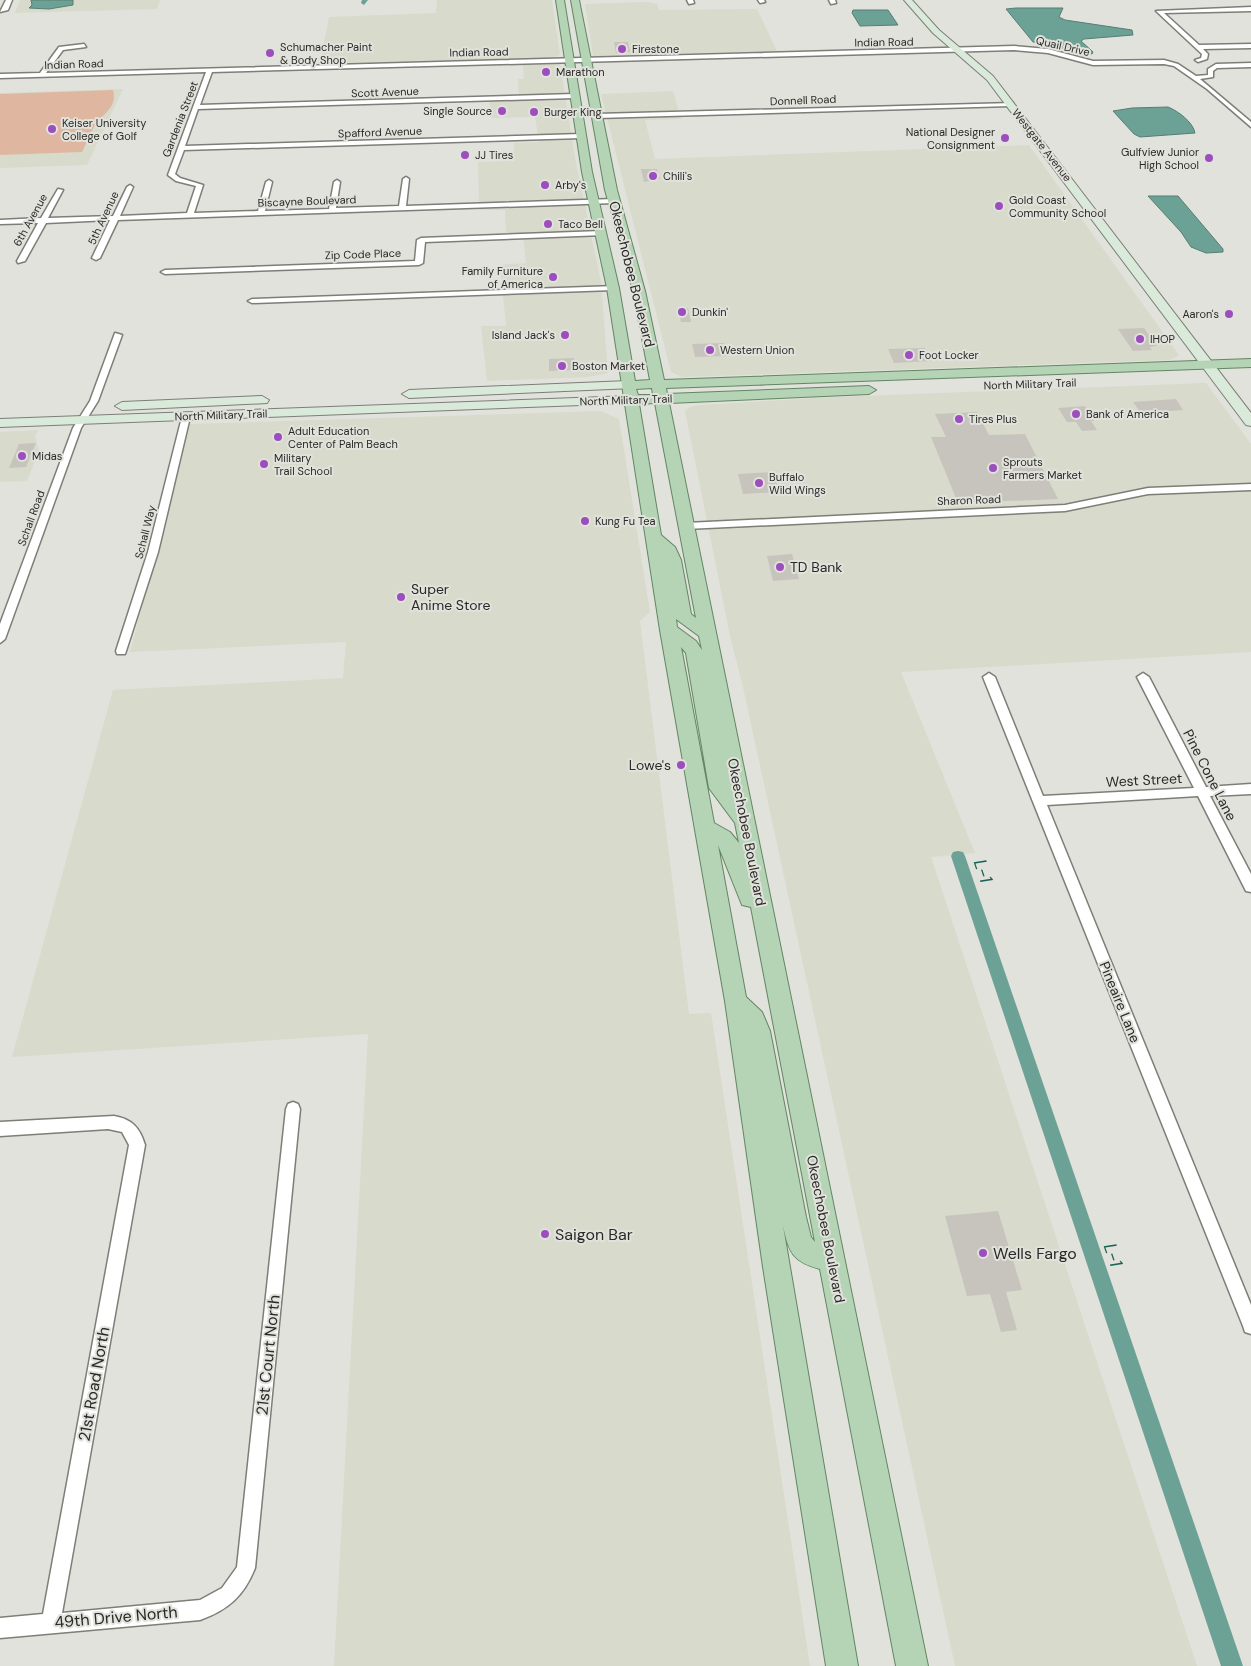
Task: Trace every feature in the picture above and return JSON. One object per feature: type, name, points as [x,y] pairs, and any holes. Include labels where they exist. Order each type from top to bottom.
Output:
[{"type":"main road","name":"Okeechobee Boulevard","points":[[560,0],[581,136],[593,202],[613,288],[669,630],[736,1001],[776,1267],[842,1666]]},
{"type":"main road","points":[[566,0],[570,11],[577,15]]},
{"type":"main road","name":"Okeechobee Boulevard","points":[[575,0],[614,200],[639,290],[912,1666]]},
{"type":"main road","name":"North Military Trail","points":[[629,392],[658,384],[1251,363]]},
{"type":"main road","points":[[888,390],[912,384],[996,379],[1007,372]]},
{"type":"main road","name":"North Military Trail","points":[[629,392],[661,399],[1251,375]]},
{"type":"main road","name":"North Military Trail","points":[[252,401],[380,396]]},
{"type":"main road","points":[[654,537],[669,551],[673,560],[683,616],[708,634]]},
{"type":"main road","points":[[669,630],[690,645],[695,653],[719,788],[745,822]]},
{"type":"main road","points":[[705,827],[723,837],[732,850],[776,979]]},
{"type":"main road","points":[[736,1001],[754,1019],[759,1030],[793,1217],[801,1247],[811,1256],[832,1258]]},
{"type":"street","points":[[0,10],[5,10],[9,0]]},
{"type":"street","name":"Westgate Avenue","points":[[908,0],[920,17],[990,78],[1251,422]]},
{"type":"street","points":[[1198,60],[1206,56],[1159,11],[1251,9]]},
{"type":"street","points":[[42,75],[61,48],[84,46]]},
{"type":"street","points":[[1198,47],[1251,46]]},
{"type":"street","name":"Quail Drive","points":[[958,50],[1032,49],[1093,63],[1164,62],[1180,66],[1195,78]]},
{"type":"street","name":"Indian Road","points":[[0,76],[958,50]]},
{"type":"street","points":[[1195,78],[1211,76],[1210,70],[1216,66],[1251,65]]},
{"type":"street","name":"Gardenia Street","points":[[190,216],[200,186],[178,180],[171,175],[210,69]]},
{"type":"street","points":[[1195,78],[1251,125]]},
{"type":"street","name":"Scott Avenue","points":[[195,107],[574,96]]},
{"type":"street","name":"Donnell Road","points":[[597,116],[1011,104]]},
{"type":"street","name":"Spafford Avenue","points":[[180,148],[581,136]]},
{"type":"street","points":[[402,209],[406,179]]},
{"type":"street","points":[[261,214],[269,182]]},
{"type":"street","points":[[332,211],[337,182]]},
{"type":"street","name":"5th Avenue","points":[[96,258],[130,187]]},
{"type":"street","name":"6th Avenue","points":[[21,261],[60,190]]},
{"type":"street","name":"Biscayne Boulevard","points":[[0,222],[614,200]]},
{"type":"street","name":"Zip Code Place","points":[[165,272],[419,263],[421,240],[601,233]]},
{"type":"street","points":[[252,301],[613,288]]},
{"type":"street","name":"Schall Road","points":[[0,639],[77,428],[90,407],[118,335]]},
{"type":"street","name":"North Military Trail","points":[[395,395],[629,392]]},
{"type":"street","name":"North Military Trail","points":[[0,421],[186,417],[629,392]]},
{"type":"street","points":[[224,415],[233,408],[252,401]]},
{"type":"street","name":"North Military Trail","points":[[0,421],[90,407],[252,401]]},
{"type":"street","name":"Schall Way","points":[[121,651],[153,552],[186,417]]},
{"type":"street","name":"Sharon Road","points":[[686,526],[1065,508],[1148,491],[1251,487]]},
{"type":"street","name":"Pineaire Lane","points":[[990,677],[1251,1326]]},
{"type":"street","name":"Pine Cone Lane","points":[[1143,677],[1251,887]]},
{"type":"street","name":"West Street","points":[[1039,801],[1251,789]]},
{"type":"street","name":"21st Court North","points":[[228,1596],[239,1583],[246,1568],[293,1109]]},
{"type":"street","name":"21st Road North","points":[[0,1129],[108,1122],[120,1123],[129,1128],[134,1135],[136,1145],[51,1624]]},
{"type":"street","name":"49th Drive North","points":[[0,1628],[200,1610],[215,1606],[228,1596]]},
{"type":"shaded area","points":[[20,0],[160,0],[157,9],[15,13]]},
{"type":"shaded area","points":[[437,0],[552,0],[560,55],[547,59],[320,64],[329,17],[436,13]]},
{"type":"shaded area","points":[[648,2],[657,4],[659,10],[757,9],[777,51],[593,56],[585,4]]},
{"type":"shaded area","points":[[560,64],[575,158],[601,282],[608,373],[588,377],[487,381],[481,326],[506,326],[500,265],[526,263],[523,233],[506,234],[505,210],[479,210],[478,162],[514,161],[514,143],[539,142],[535,117],[491,118],[489,97],[519,96],[518,79],[524,79],[523,65]]},
{"type":"shaded area","name":"Keiser University College of Golf","points":[[123,89],[87,165],[0,168],[0,93]]},
{"type":"shaded area","name":"Keiser University College of Golf","points":[[113,90],[114,101],[112,105],[94,127],[82,152],[0,155],[0,94]]},
{"type":"shaded area","points":[[673,91],[681,119],[645,120],[655,159],[1029,145],[1179,355],[1170,360],[682,377],[671,372],[601,94]]},
{"type":"shaded area","points":[[1206,383],[1251,444],[1251,652],[901,672],[975,853],[931,857],[1197,1666],[955,1666],[743,687],[730,636],[685,411],[690,407],[700,405],[836,397]]},
{"type":"shaded area","points":[[601,411],[619,419],[650,612],[640,621],[689,1014],[711,1013],[810,1666],[334,1666],[368,1034],[12,1057],[113,690],[343,678],[346,642],[130,652],[190,424]]},
{"type":"shaded area","points":[[38,430],[35,436],[39,451],[27,481],[0,482],[0,432]]},
{"type":"water","points":[[31,0],[73,0],[73,5],[49,9],[29,8],[32,5]]},
{"type":"water","points":[[1063,8],[1059,17],[1065,20],[1132,30],[1133,35],[1084,39],[1081,41],[1093,52],[1092,54],[1033,42],[1006,9]]},
{"type":"water","points":[[853,10],[888,10],[898,25],[860,26],[852,13]]},
{"type":"water","points":[[1168,107],[1184,117],[1195,133],[1140,137],[1134,134],[1113,111],[1132,108]]},
{"type":"water","points":[[1148,196],[1178,196],[1223,249],[1223,252],[1206,253],[1191,247],[1181,232]]},
{"type":"building","name":"Firestone","points":[[614,42],[628,42],[630,52],[616,53]]},
{"type":"building","name":"Chili's","points":[[641,169],[657,169],[660,179],[644,182]]},
{"type":"building","name":"Dunkin'","points":[[678,308],[688,308],[691,322],[681,322]]},
{"type":"building","name":"IHOP","points":[[1144,328],[1157,346],[1150,347],[1152,350],[1133,351],[1118,329]]},
{"type":"building","name":"Western Union","points":[[724,343],[728,356],[695,357],[692,344]]},
{"type":"building","name":"Foot Locker","points":[[925,348],[931,361],[894,363],[888,349]]},
{"type":"building","name":"Boston Market","points":[[574,358],[575,370],[549,371],[549,359]]},
{"type":"building","points":[[1176,399],[1183,410],[1141,413],[1133,402]]},
{"type":"building","name":"Bank of America","points":[[1085,406],[1097,430],[1082,431],[1076,422],[1067,422],[1058,408]]},
{"type":"building","name":"Sprouts Farmers Market","points":[[977,412],[989,435],[1025,434],[1058,499],[958,503],[931,437],[946,437],[935,414]]},
{"type":"building","name":"Midas","points":[[36,443],[26,467],[9,468],[19,444]]},
{"type":"building","name":"Buffalo Wild Wings","points":[[774,472],[779,492],[743,494],[738,474]]},
{"type":"building","name":"TD Bank","points":[[792,554],[799,579],[773,581],[767,556]]},
{"type":"building","name":"Wells Fargo","points":[[998,1211],[1022,1290],[1006,1292],[1017,1330],[1001,1332],[990,1294],[967,1296],[945,1216]]},
{"type":"waterway","name":"L-1","points":[[958,856],[1232,1666]]},
{"type":"place","name":"Firestone","points":[[622,49]]},
{"type":"place","name":"Schumacher Paint & Body Shop","points":[[270,53]]},
{"type":"place","name":"Marathon","points":[[546,72]]},
{"type":"place","name":"Single Source","points":[[502,111]]},
{"type":"place","name":"Burger King","points":[[534,112]]},
{"type":"place","name":"Keiser University College of Golf","points":[[52,129]]},
{"type":"place","name":"National Designer Consignment","points":[[1005,138]]},
{"type":"place","name":"JJ Tires","points":[[465,155]]},
{"type":"place","name":"Gulfview Junior High School","points":[[1209,158]]},
{"type":"place","name":"Chili's","points":[[653,176]]},
{"type":"place","name":"Arby's","points":[[545,185]]},
{"type":"place","name":"Gold Coast Community School","points":[[999,206]]},
{"type":"place","name":"Taco Bell","points":[[548,224]]},
{"type":"place","name":"Family Furniture of America","points":[[553,277]]},
{"type":"place","name":"Dunkin'","points":[[682,312]]},
{"type":"place","name":"Aaron's","points":[[1229,314]]},
{"type":"place","name":"Island Jack's","points":[[565,335]]},
{"type":"place","name":"IHOP","points":[[1140,339]]},
{"type":"place","name":"Western Union","points":[[710,350]]},
{"type":"place","name":"Foot Locker","points":[[909,355]]},
{"type":"place","name":"Boston Market","points":[[562,366]]},
{"type":"place","name":"Bank of America","points":[[1076,414]]},
{"type":"place","name":"Tires Plus","points":[[959,419]]},
{"type":"place","name":"Adult Education Center of Palm Beach","points":[[278,437]]},
{"type":"place","name":"Midas","points":[[22,456]]},
{"type":"place","name":"Military Trail School","points":[[264,464]]},
{"type":"place","name":"Sprouts Farmers Market","points":[[993,468]]},
{"type":"place","name":"Buffalo Wild Wings","points":[[759,483]]},
{"type":"place","name":"Kung Fu Tea","points":[[585,521]]},
{"type":"place","name":"TD Bank","points":[[780,567]]},
{"type":"place","name":"Super Anime Store","points":[[401,597]]},
{"type":"place","name":"Lowe's","points":[[681,765]]},
{"type":"place","name":"Saigon Bar","points":[[545,1234]]},
{"type":"place","name":"Wells Fargo","points":[[983,1253]]}]
